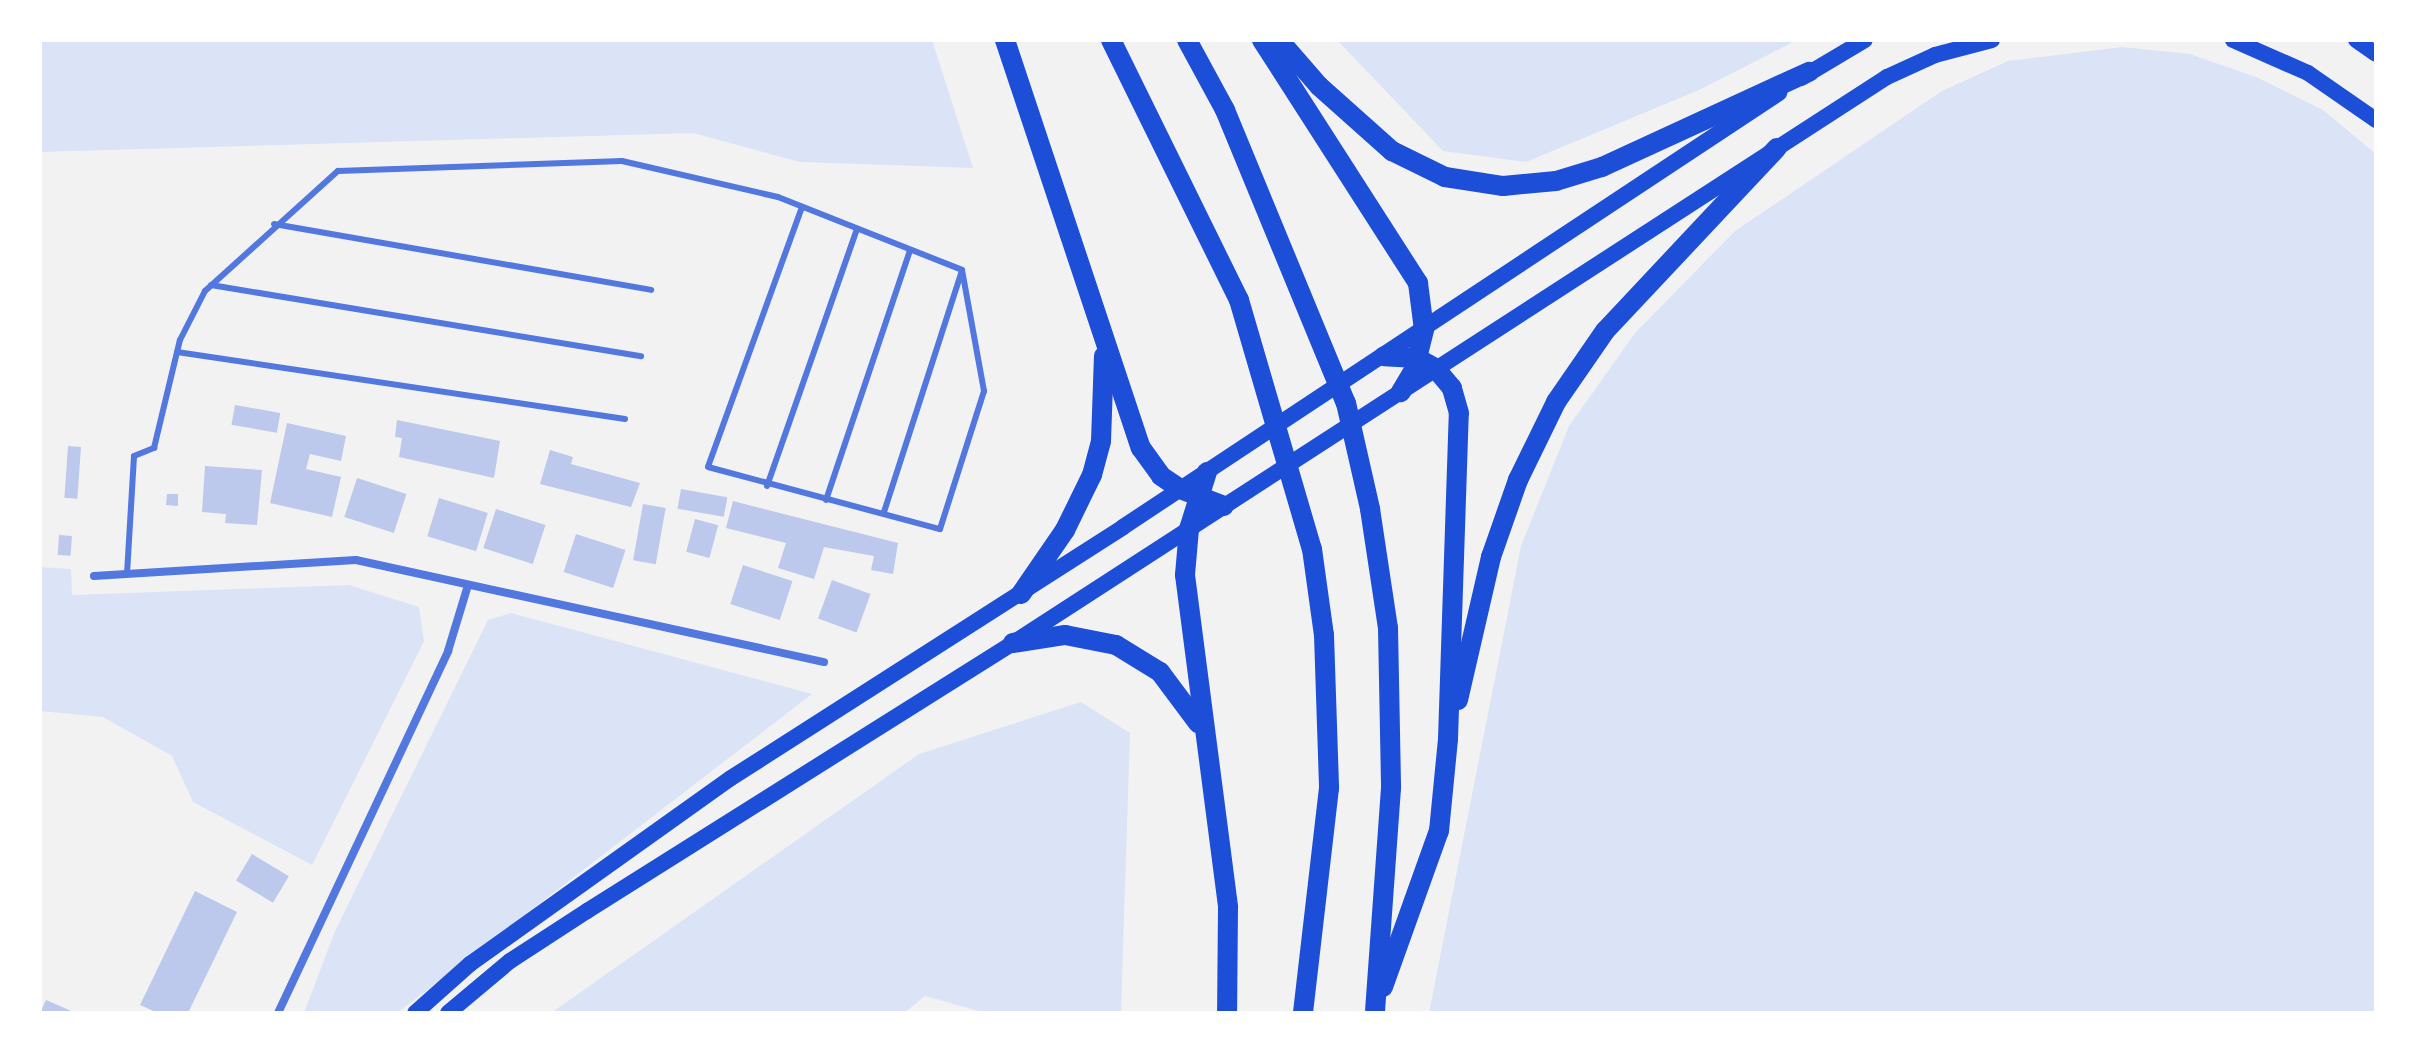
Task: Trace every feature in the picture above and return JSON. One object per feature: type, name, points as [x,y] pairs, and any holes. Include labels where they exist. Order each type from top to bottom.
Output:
[{"type":"highway","points":[[1005,40],[1141,448],[1161,476],[1189,494],[1224,506]]},
{"type":"highway","points":[[1111,40],[1239,300],[1312,549],[1324,635],[1329,788],[1303,1013]]},
{"type":"highway","points":[[1187,40],[1225,110],[1346,403],[1370,509],[1388,628],[1391,788],[1374,1011]]},
{"type":"highway","points":[[1262,40],[1412,267],[1424,304],[1426,363],[1401,392]]},
{"type":"highway","points":[[1279,40],[1319,86],[1392,151],[1445,177],[1503,186],[1556,181],[1602,167],[1809,72]]},
{"type":"highway","points":[[1448,739],[1491,557],[1518,480],[1556,402],[1605,331],[1777,148]]},
{"type":"highway","points":[[1021,594],[1065,530],[1092,475],[1104,400],[1098,316]]},
{"type":"highway","points":[[1374,1011],[1439,831],[1448,739],[1459,413],[1452,388],[1426,363],[1384,356]]},
{"type":"highway","points":[[1207,472],[1189,494],[1185,575],[1228,907],[1227,1013]]},
{"type":"highway","points":[[1013,643],[1065,635],[1127,651],[1178,691],[1204,736]]},
{"type":"main road","points":[[1207,472],[1809,72],[1865,40]]},
{"type":"main road","points":[[1426,363],[1887,77],[1935,55],[1992,40]]},
{"type":"main road","points":[[2233,40],[2308,73],[2376,120]]},
{"type":"main road","points":[[2356,40],[2376,54]]},
{"type":"main road","points":[[448,1013],[510,961],[1013,643],[1401,392]]},
{"type":"main road","points":[[415,1013],[470,964],[731,778],[1021,594],[1189,494]]},
{"type":"street","points":[[94,576],[356,560],[824,662]]},
{"type":"street","points":[[278,1013],[448,651],[468,585]]},
{"type":"lane","points":[[127,574],[134,456],[154,448],[177,352],[211,285],[274,224],[338,171],[622,161],[802,207],[962,270]]},
{"type":"lane","points":[[802,207],[708,467],[767,486],[884,512],[940,529],[984,391],[962,270]]},
{"type":"lane","points":[[274,224],[651,290]]},
{"type":"lane","points":[[767,486],[857,229]]},
{"type":"lane","points":[[826,500],[910,250]]},
{"type":"lane","points":[[884,512],[962,270]]},
{"type":"lane","points":[[211,285],[641,356]]},
{"type":"lane","points":[[177,352],[625,419]]},
{"type":"shaded area","points":[[40,40],[932,40],[973,168],[800,162],[693,133],[40,152]]},
{"type":"shaded area","points":[[1337,40],[1797,40],[1699,90],[1526,162],[1443,151]]},
{"type":"shaded area","points":[[2122,47],[2190,54],[2256,77],[2323,110],[2376,154],[2376,1013],[1429,1013],[1521,546],[1569,426],[1635,333],[1735,231],[1942,91],[2008,61]]},
{"type":"shaded area","points":[[40,567],[71,569],[72,595],[349,585],[419,607],[424,641],[312,865],[193,802],[172,756],[103,717],[40,711]]},
{"type":"shaded area","points":[[511,613],[812,694],[397,1013],[304,1013],[335,931],[488,620]]},
{"type":"shaded area","points":[[1081,702],[1130,733],[1121,1013],[986,1013],[925,996],[904,1013],[551,1013],[919,754]]},
{"type":"building","points":[[235,405],[280,413],[277,433],[232,425]]},
{"type":"building","points":[[397,420],[500,441],[494,478],[399,457],[402,438],[395,437]]},
{"type":"building","points":[[287,423],[346,436],[341,461],[310,454],[306,469],[341,477],[332,517],[270,503]]},
{"type":"building","points":[[68,446],[81,447],[77,499],[64,498]]},
{"type":"building","points":[[550,450],[573,457],[571,464],[640,483],[631,507],[540,484]]},
{"type":"building","points":[[205,466],[262,470],[257,525],[225,523],[226,514],[202,512]]},
{"type":"building","points":[[357,478],[406,494],[394,533],[344,517]]},
{"type":"building","points":[[681,489],[727,497],[724,517],[678,509]]},
{"type":"building","points":[[167,494],[178,494],[178,506],[166,505]]},
{"type":"building","points":[[439,498],[488,513],[476,551],[427,536]]},
{"type":"building","points":[[733,501],[898,543],[893,574],[871,570],[874,556],[824,547],[814,579],[778,568],[786,543],[726,528]]},
{"type":"building","points":[[643,504],[666,508],[656,564],[633,560]]},
{"type":"building","points":[[496,509],[545,525],[533,564],[483,548]]},
{"type":"building","points":[[695,519],[718,525],[709,558],[686,552]]},
{"type":"building","points":[[576,534],[625,550],[613,588],[564,572]]},
{"type":"building","points":[[59,535],[72,536],[71,556],[58,555]]},
{"type":"building","points":[[743,565],[792,581],[780,620],[730,604]]},
{"type":"building","points":[[832,580],[871,594],[857,633],[818,619]]},
{"type":"building","points":[[252,854],[289,876],[273,903],[236,881]]},
{"type":"building","points":[[195,891],[237,912],[188,1013],[158,1013],[140,1005]]},
{"type":"building","points":[[46,1000],[76,1013],[40,1013]]}]
